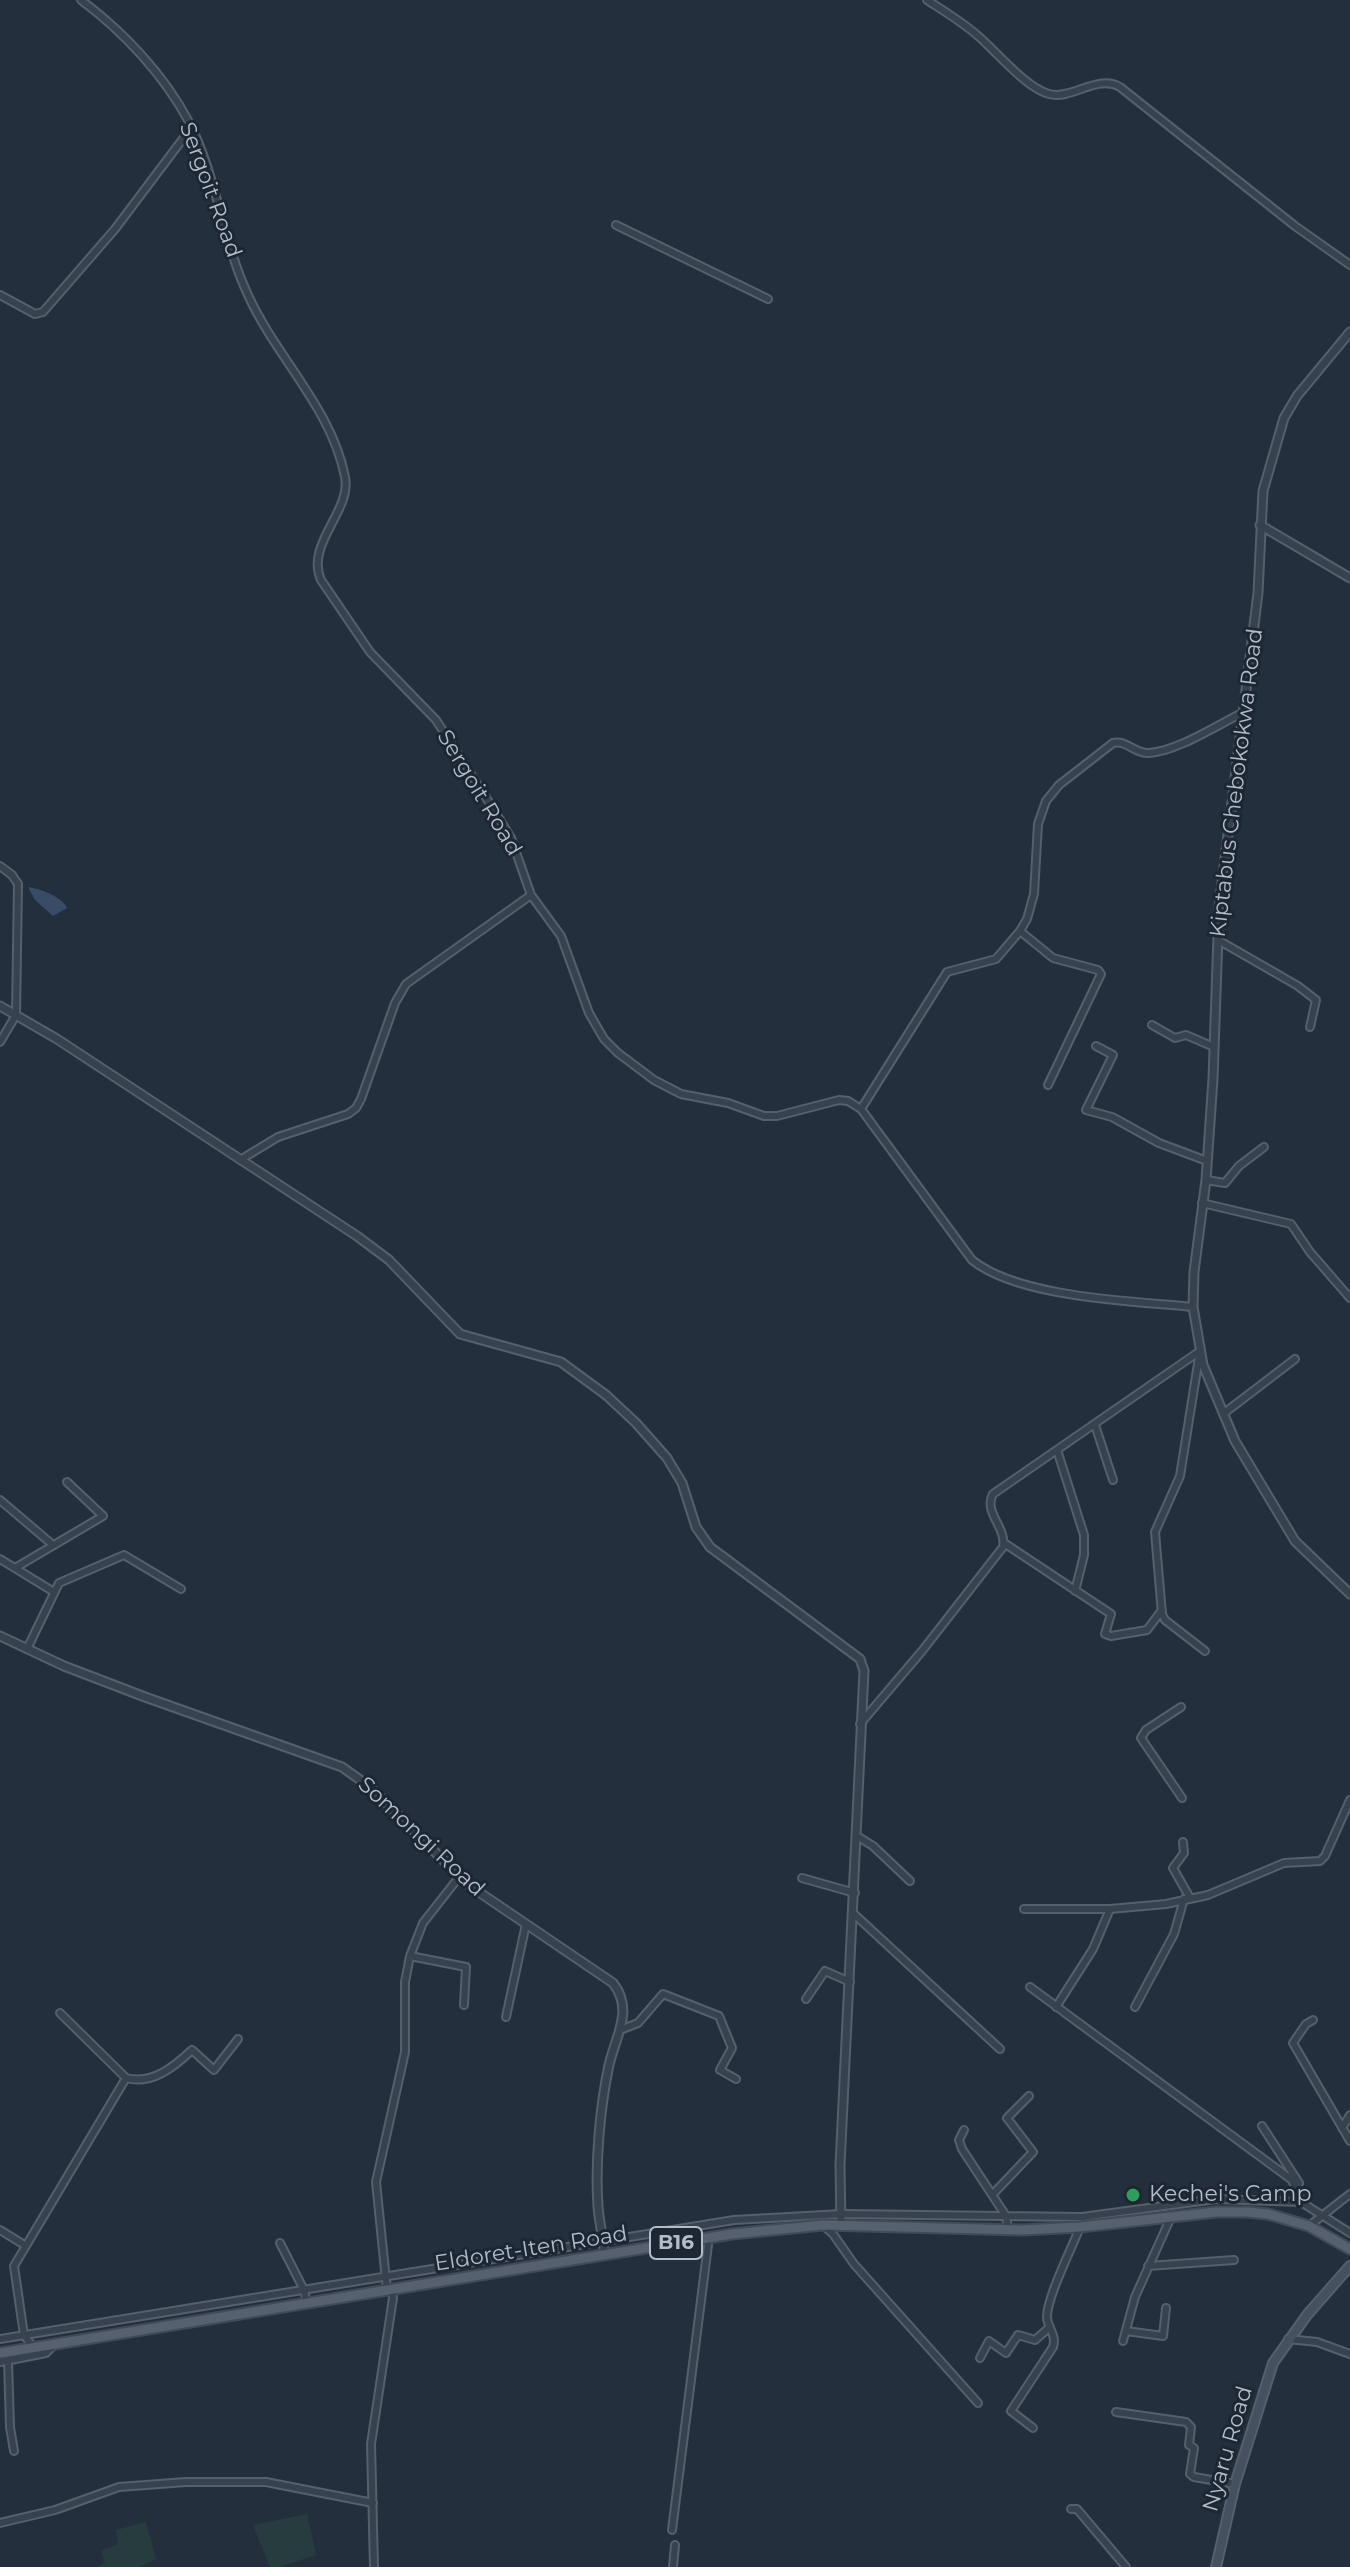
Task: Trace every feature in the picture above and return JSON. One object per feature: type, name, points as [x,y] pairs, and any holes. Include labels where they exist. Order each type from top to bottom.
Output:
[{"type":"main road","name":"Eldoret-Iten Road","points":[[3,2358],[33,2347],[389,2289],[732,2234],[823,2225],[1008,2230],[1080,2227],[1216,2212],[1247,2212],[1268,2214],[1309,2226],[1350,2249]]},
{"type":"main road","name":"Nyaru Road","points":[[1216,2567],[1235,2484],[1269,2375],[1286,2342],[1350,2266]]},
{"type":"street","name":"Sergoit Road","points":[[81,0],[128,40],[191,128],[247,295],[309,395],[343,468],[346,485],[317,559],[318,573],[370,652],[423,706],[449,738],[511,838],[531,895],[561,936],[585,1004],[599,1031],[618,1053],[654,1080],[681,1094],[728,1103],[764,1116],[777,1116],[839,1100],[848,1101],[861,1109]]},
{"type":"street","points":[[927,0],[976,34],[1048,94],[1058,95],[1106,83],[1120,87],[1295,226],[1350,265]]},
{"type":"street","points":[[0,295],[35,314],[43,312],[115,229],[191,128]]},
{"type":"street","points":[[616,225],[768,299]]},
{"type":"street","name":"Kiptabus Chebokokwa Road","points":[[1350,332],[1297,396],[1284,418],[1263,491],[1258,593],[1219,907],[1206,1180],[1194,1272],[1193,1307],[1200,1351],[1235,1441],[1295,1541],[1350,1594]]},
{"type":"street","points":[[1260,525],[1350,578]]},
{"type":"street","points":[[1193,1307],[1079,1296],[1014,1281],[981,1268],[962,1248],[861,1109],[947,972],[996,959],[1020,931],[1027,919],[1034,893],[1038,824],[1046,801],[1059,785],[1113,743],[1124,742],[1144,753],[1165,749],[1244,712]]},
{"type":"street","points":[[0,866],[18,884],[16,1015],[0,1042]]},
{"type":"street","points":[[240,1160],[278,1137],[353,1111],[361,1099],[395,1003],[406,984],[531,895]]},
{"type":"street","points":[[1020,931],[1053,958],[1098,970],[1101,974],[1048,1085]]},
{"type":"street","points":[[1218,940],[1298,986],[1316,1000],[1310,1027]]},
{"type":"street","points":[[0,1006],[296,1195],[389,1260],[460,1334],[561,1362],[606,1395],[667,1458],[682,1483],[696,1527],[710,1547],[860,1659],[864,1671],[840,2165],[841,2226]]},
{"type":"street","points":[[1152,1025],[1175,1038],[1183,1034],[1214,1047]]},
{"type":"street","points":[[1096,1046],[1113,1055],[1086,1110],[1112,1117],[1159,1143],[1207,1161]]},
{"type":"street","points":[[1206,1180],[1225,1183],[1239,1166],[1264,1147]]},
{"type":"street","points":[[1202,1203],[1291,1224],[1310,1252],[1350,1298]]},
{"type":"street","points":[[1162,1610],[1147,1630],[1111,1636],[1105,1634],[1111,1614],[1004,1543],[990,1507],[990,1499],[995,1492],[1200,1351]]},
{"type":"street","points":[[1200,1351],[1180,1476],[1155,1532],[1165,1620],[1205,1651]]},
{"type":"street","points":[[1223,1414],[1295,1359]]},
{"type":"street","points":[[1095,1425],[1113,1480]]},
{"type":"street","points":[[1057,1450],[1085,1542],[1075,1591]]},
{"type":"street","points":[[15,1568],[103,1516],[67,1482]]},
{"type":"street","points":[[2,1505],[53,1545]]},
{"type":"street","points":[[860,1724],[977,1583],[1004,1543]]},
{"type":"street","points":[[27,1649],[59,1583],[124,1555],[181,1589]]},
{"type":"street","points":[[0,1559],[54,1592]]},
{"type":"street","name":"Somongi Road","points":[[0,1636],[64,1666],[342,1767],[370,1787],[459,1877],[613,1983],[622,1998],[624,2009],[609,2065],[598,2174],[598,2207],[604,2255]]},
{"type":"street","points":[[1181,1707],[1146,1730],[1141,1738],[1182,1798]]},
{"type":"street","points":[[1024,1909],[1137,1908],[1208,1895],[1284,1863],[1323,1859],[1350,1800]]},
{"type":"street","points":[[857,1836],[873,1846],[910,1881]]},
{"type":"street","points":[[1135,2007],[1174,1934],[1187,1898],[1173,1868],[1184,1853],[1183,1842]]},
{"type":"street","points":[[374,2567],[371,2444],[393,2298],[387,2276],[376,2182],[405,2052],[405,1982],[410,1956],[423,1923],[459,1877]]},
{"type":"street","points":[[802,1878],[855,1893]]},
{"type":"street","points":[[1056,2007],[1093,1949],[1110,1909]]},
{"type":"street","points":[[854,1914],[1000,2049]]},
{"type":"street","points":[[506,2017],[526,1924]]},
{"type":"street","points":[[410,1956],[466,1967],[464,2005]]},
{"type":"street","points":[[806,1999],[825,1971],[850,1982]]},
{"type":"street","points":[[1030,1987],[1292,2180],[1301,2202]]},
{"type":"street","points":[[620,2030],[638,2023],[663,1994],[719,2016],[732,2048],[720,2070],[736,2079]]},
{"type":"street","points":[[60,2013],[126,2078],[136,2080],[172,2069],[192,2050],[214,2070],[238,2039]]},
{"type":"street","points":[[1313,2020],[1306,2024],[1293,2043],[1350,2141]]},
{"type":"street","points":[[33,2347],[24,2335],[14,2266],[126,2078]]},
{"type":"street","points":[[993,2194],[1033,2152],[1007,2118],[1029,2096]]},
{"type":"street","points":[[1342,2128],[1350,2115]]},
{"type":"street","points":[[1262,2126],[1299,2183],[1297,2188]]},
{"type":"street","points":[[964,2130],[959,2140],[962,2149],[1006,2216],[1008,2230]]},
{"type":"street","points":[[1309,2226],[1350,2194]]},
{"type":"street","points":[[0,2339],[734,2220],[842,2214],[1082,2217],[1216,2199],[1301,2202],[1350,2233]]},
{"type":"street","points":[[1123,2341],[1148,2266],[1171,2217]]},
{"type":"street","points":[[823,2225],[978,2403]]},
{"type":"street","points":[[1033,2428],[1011,2411],[1053,2347],[1055,2340],[1047,2317],[1080,2227]]},
{"type":"street","points":[[0,2230],[26,2246]]},
{"type":"street","points":[[280,2243],[304,2290],[307,2303]]},
{"type":"street","points":[[672,2530],[708,2245]]},
{"type":"street","points":[[1148,2266],[1234,2260]]},
{"type":"street","points":[[1126,2331],[1163,2336],[1166,2308]]},
{"type":"street","points":[[980,2358],[989,2341],[1006,2353],[1018,2335],[1035,2340],[1050,2327]]},
{"type":"street","points":[[1286,2342],[1317,2342],[1350,2354]]},
{"type":"street","points":[[14,2451],[3,2358],[46,2353],[55,2344]]},
{"type":"street","points":[[1116,2412],[1186,2422],[1191,2427],[1189,2445],[1194,2448],[1190,2474],[1235,2484]]},
{"type":"street","points":[[0,2523],[55,2510],[119,2487],[186,2482],[266,2482],[373,2503]]},
{"type":"street","points":[[1071,2509],[1077,2509],[1126,2567]]},
{"type":"street","points":[[673,2567],[675,2545]]},
{"type":"green space","points":[[307,2514],[316,2555],[270,2567],[253,2525]]},
{"type":"green space","points":[[146,2522],[156,2559],[139,2567],[96,2567],[105,2563],[101,2551],[118,2544],[116,2530]]},
{"type":"water","points":[[28,887],[50,894],[67,908],[53,916],[35,900]]},
{"type":"place","name":"Kechei's Camp","points":[[1133,2195]]}]
